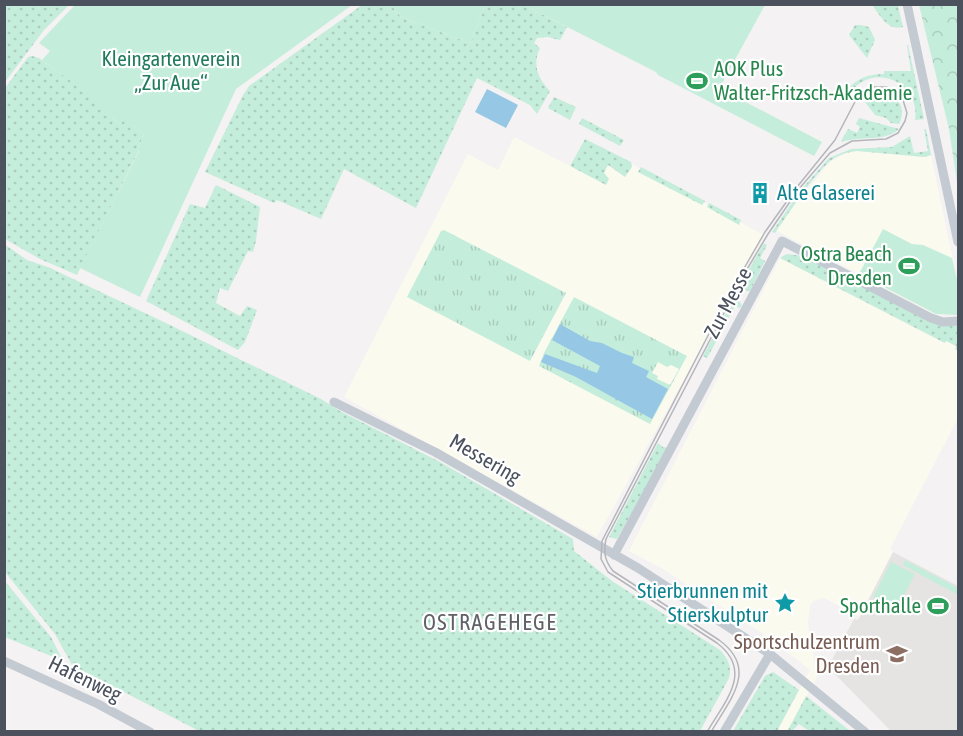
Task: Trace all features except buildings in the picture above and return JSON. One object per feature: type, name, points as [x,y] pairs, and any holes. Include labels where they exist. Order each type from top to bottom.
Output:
[{"type":"street","points":[[907,4],[958,242]]},
{"type":"street","name":"Zur Messe","points":[[614,555],[782,241],[931,318],[943,322],[958,321]]},
{"type":"street","name":"Messering","points":[[334,402],[435,452],[614,555],[770,654]]},
{"type":"street","points":[[724,732],[770,654],[865,732]]},
{"type":"street","name":"Hafenweg","points":[[4,661],[98,704],[150,732]]},
{"type":"shaded area","points":[[514,137],[570,166],[585,139],[764,235],[597,537],[344,397],[468,154],[498,170]]},
{"type":"shaded area","points":[[847,152],[925,157],[931,155],[958,285],[957,315],[931,312],[777,231],[789,212],[830,162]]},
{"type":"shaded area","points":[[780,258],[944,343],[946,341],[956,346],[955,349],[958,351],[958,418],[890,549],[893,552],[860,617],[824,598],[813,601],[810,606],[808,623],[817,677],[788,730],[790,731],[777,731],[810,670],[768,637],[661,568],[629,551]]},
{"type":"shaded area","name":"Sportschulzentrum Dresden","points":[[893,552],[958,586],[958,731],[891,731],[828,667],[854,619],[858,620]]},
{"type":"green space","points":[[4,5],[69,5],[44,30],[5,82]]},
{"type":"green space","name":"Kleingartenverein „Zur Aue“","points":[[75,5],[352,5],[236,89],[140,297],[80,268],[139,151],[144,134],[125,119],[120,124],[102,110],[104,105],[42,60],[50,51],[39,43]]},
{"type":"green space","points":[[362,5],[391,5],[401,17],[470,43],[485,5],[524,5],[567,27],[560,40],[548,37],[537,38],[534,43],[540,48],[536,60],[538,71],[550,91],[537,114],[530,105],[477,78],[416,208],[344,169],[321,219],[277,200],[274,203],[205,172],[249,86]]},
{"type":"green space","points":[[391,5],[485,5],[470,43],[401,17]]},
{"type":"green space","name":"AOK Plus Walter-Fritzsch-Akademie","points":[[524,5],[765,5],[720,87],[822,142],[814,156]]},
{"type":"green space","points":[[872,5],[898,6],[903,27],[897,28],[889,25]]},
{"type":"green space","points":[[919,5],[958,5],[958,189],[949,129]]},
{"type":"green space","points":[[855,25],[869,27],[875,40],[867,58],[849,35]]},
{"type":"green space","points":[[907,45],[924,119],[915,120],[915,107],[911,96],[894,80],[883,77],[872,78],[861,83],[851,92],[847,90],[859,80],[884,74],[884,71],[911,71]]},
{"type":"green space","points":[[28,57],[39,58],[105,105],[112,118],[120,124],[125,118],[144,134],[139,150],[77,275],[40,259],[5,239],[5,88]]},
{"type":"green space","points":[[882,91],[893,95],[900,103],[902,113],[899,124],[891,123],[886,118],[875,115],[862,98],[872,92]]},
{"type":"green space","points":[[554,97],[576,107],[570,120],[548,108]]},
{"type":"green space","points":[[582,118],[624,140],[620,146],[579,124]]},
{"type":"green space","points":[[859,118],[899,129],[886,136],[842,142],[848,129],[857,133],[860,127],[856,124]]},
{"type":"green space","points":[[924,129],[926,129],[931,155],[925,157],[857,151],[843,154],[830,161],[808,186],[775,233],[772,232],[800,191],[829,158],[851,149],[892,147],[910,136],[914,153],[928,151]]},
{"type":"green space","points":[[585,139],[631,162],[632,167],[625,177],[608,165],[604,173],[609,179],[606,185],[570,166]]},
{"type":"green space","points":[[641,167],[705,201],[702,205],[638,172]]},
{"type":"green space","points":[[216,185],[260,207],[253,252],[248,251],[228,291],[220,288],[216,303],[240,316],[247,306],[257,310],[245,342],[238,350],[146,301],[190,204],[205,208]]},
{"type":"green space","points":[[709,203],[741,220],[739,225],[707,207]]},
{"type":"green space","name":"Ostra Beach Dresden","points":[[883,229],[912,244],[923,245],[952,258],[958,284],[957,315],[936,314],[859,274]]},
{"type":"green space","points":[[444,230],[566,293],[530,361],[407,297],[441,231]]},
{"type":"green space","points":[[764,243],[767,245],[760,258],[765,261],[750,291],[738,289]]},
{"type":"green space","points":[[4,244],[27,260],[48,267],[321,399],[440,462],[573,539],[574,551],[612,581],[720,650],[725,656],[730,666],[729,678],[700,731],[199,731],[72,665],[55,634],[5,572]]},
{"type":"green space","points":[[787,254],[803,256],[869,289],[958,324],[958,351],[955,349],[956,346],[946,341],[945,343],[780,258]]},
{"type":"green space","points":[[735,296],[742,305],[740,308],[735,306],[721,331],[719,330],[714,338],[717,340],[707,358],[703,356]]},
{"type":"green space","points":[[574,297],[687,356],[650,424],[539,366]],"holes":[[[658,362],[667,367],[671,365],[679,369],[670,385],[657,379],[658,376],[652,373]]]},
{"type":"green space","points":[[658,443],[668,448],[617,539],[609,537]]},
{"type":"green space","points":[[905,560],[958,588],[958,595],[903,565]]},
{"type":"green space","points":[[891,562],[915,574],[897,609],[873,597]]},
{"type":"green space","points":[[4,580],[51,637],[63,661],[5,637]]},
{"type":"green space","points":[[773,672],[799,690],[777,731],[733,731],[765,676]]},
{"type":"green space","points":[[806,696],[850,731],[809,731],[799,724],[792,731],[788,730]]},
{"type":"water","points":[[487,89],[518,105],[506,128],[475,112]]},
{"type":"water","points":[[560,324],[590,341],[602,343],[634,357],[632,363],[649,371],[646,377],[668,389],[652,419],[576,377],[541,362],[545,354],[597,373],[600,366],[552,340]]},
{"type":"tram line","points":[[707,732],[733,686],[734,664],[717,643],[608,572],[601,559],[602,541],[731,291],[765,232],[835,140],[858,96],[873,87],[886,87],[893,90],[903,100],[907,113],[898,133],[886,139],[852,141],[830,153],[798,190],[746,271],[606,539],[605,556],[613,571],[719,640],[731,651],[737,662],[739,673],[737,684],[711,732]]},
{"type":"place","name":"AOK Plus Walter-Fritzsch-Akademie","points":[[697,81]]},
{"type":"place","name":"Alte Glaserei","points":[[760,193]]},
{"type":"place","name":"Ostra Beach Dresden","points":[[909,266]]},
{"type":"place","name":"Stierbrunnen mit Stierskulptur","points":[[785,603]]},
{"type":"place","name":"Sporthalle","points":[[938,606]]},
{"type":"place","name":"Sportschulzentrum Dresden","points":[[897,654]]},
{"type":"district","name":"OSTRAGEHEGE","points":[[490,622]]}]
